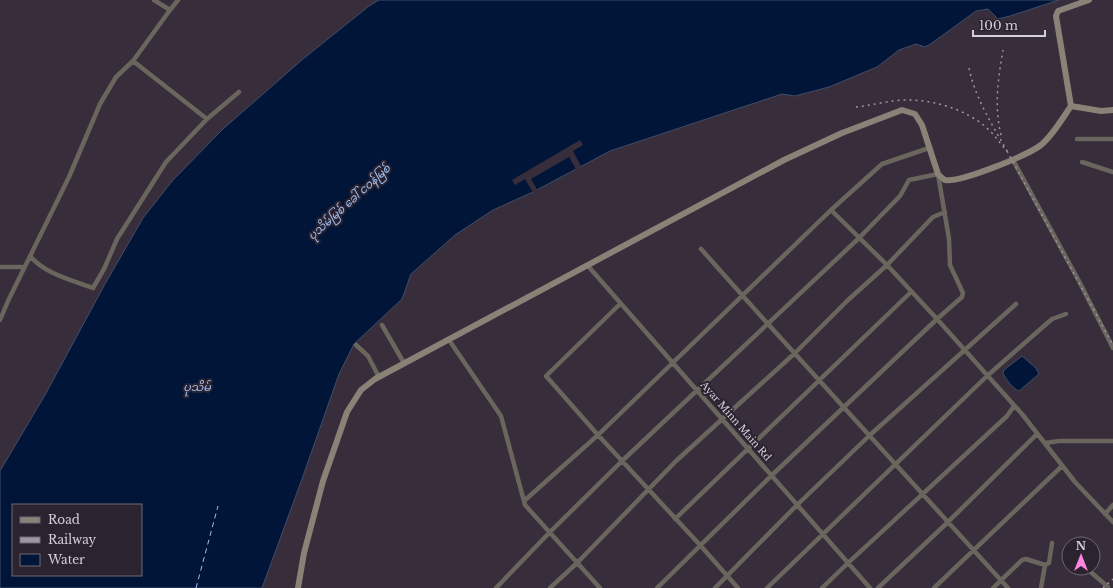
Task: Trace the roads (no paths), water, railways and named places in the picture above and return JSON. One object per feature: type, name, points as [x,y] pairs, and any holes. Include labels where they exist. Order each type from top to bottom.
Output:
[{"type":"street","points":[[154,0],[170,10]]},
{"type":"street","points":[[0,320],[24,267],[69,177],[100,104],[116,77],[134,61],[178,0]]},
{"type":"street","points":[[938,174],[944,180],[953,180],[988,170],[1013,160],[1040,145],[1048,137],[1071,106],[1056,16],[1058,11],[1089,0]]},
{"type":"street","points":[[134,61],[207,118]]},
{"type":"street","points":[[30,256],[39,265],[60,276],[93,288],[104,269],[117,239],[166,162],[207,118],[239,92]]},
{"type":"street","points":[[1071,106],[1101,111],[1113,110]]},
{"type":"street","points":[[298,588],[304,553],[323,482],[347,412],[361,390],[379,377],[784,160],[842,133],[902,110],[915,114],[922,125],[938,174],[949,239],[950,265],[963,293],[962,298],[937,319],[771,476],[658,588]]},
{"type":"street","points":[[1077,139],[1113,138]]},
{"type":"street","points":[[524,502],[598,435],[832,210],[882,164],[929,148]]},
{"type":"street","points":[[1013,160],[1080,283],[1113,348]]},
{"type":"street","points":[[1082,162],[1113,172]]},
{"type":"street","points":[[496,588],[622,461],[860,238],[900,196],[909,180],[938,174]]},
{"type":"street","points":[[832,210],[888,265],[937,319],[1038,434],[1062,466],[1113,522]]},
{"type":"street","points":[[550,588],[577,563],[676,461],[795,353],[847,301],[888,265],[934,217],[945,212]]},
{"type":"street","points":[[701,249],[1008,588]]},
{"type":"street","name":"Ayar Minn Main Rd","points":[[588,266],[870,588]]},
{"type":"street","points":[[0,267],[24,267]]},
{"type":"street","points":[[675,519],[912,292]]},
{"type":"street","points":[[620,304],[546,376],[738,588]]},
{"type":"street","points":[[715,588],[797,505],[870,436],[1016,304]]},
{"type":"street","points":[[767,588],[987,376],[1052,319],[1066,314]]},
{"type":"street","points":[[382,325],[404,364]]},
{"type":"street","points":[[449,340],[501,416],[525,505],[600,588]]},
{"type":"street","points":[[356,345],[368,356],[379,377]]},
{"type":"street","points":[[822,588],[848,562],[1007,416],[1014,406]]},
{"type":"street","points":[[878,588],[1038,434]]},
{"type":"street","points":[[1045,443],[1059,441],[1113,441]]},
{"type":"street","points":[[934,588],[1062,466]]},
{"type":"street","points":[[1105,514],[1113,505]]},
{"type":"street","points":[[1041,588],[1045,565],[1049,563],[1052,543]]},
{"type":"street","points":[[992,588],[1022,560],[1026,559],[1045,565]]},
{"type":"street","points":[[1095,576],[1108,588],[1113,583]]},
{"type":"water","name":"ပုသိမ်","points":[[379,0],[1059,0],[998,19],[988,9],[976,11],[925,47],[916,44],[899,50],[877,67],[829,87],[795,96],[782,94],[610,151],[533,192],[493,210],[455,235],[411,274],[402,299],[354,344],[339,374],[262,588],[0,588],[0,471],[45,395],[105,284],[143,218],[173,180],[223,129],[303,59],[369,6]]},
{"type":"water","points":[[1022,356],[1036,368],[1039,374],[1019,391],[1012,386],[1003,373],[1004,370]]},
{"type":"railway","points":[[1001,135],[997,103],[998,82],[1003,50]]},
{"type":"railway","points":[[856,107],[902,100],[931,102],[943,105],[976,119],[993,134],[1007,151],[975,90],[969,68]]},
{"type":"railway","points":[[1007,151],[1113,345]]},
{"type":"railway","points":[[1103,588],[1113,579]]},
{"type":"water label","name":"ပုသိမ်မြစ် ခေါ် ငဝန်မြစ်","points":[[349,202]]}]
